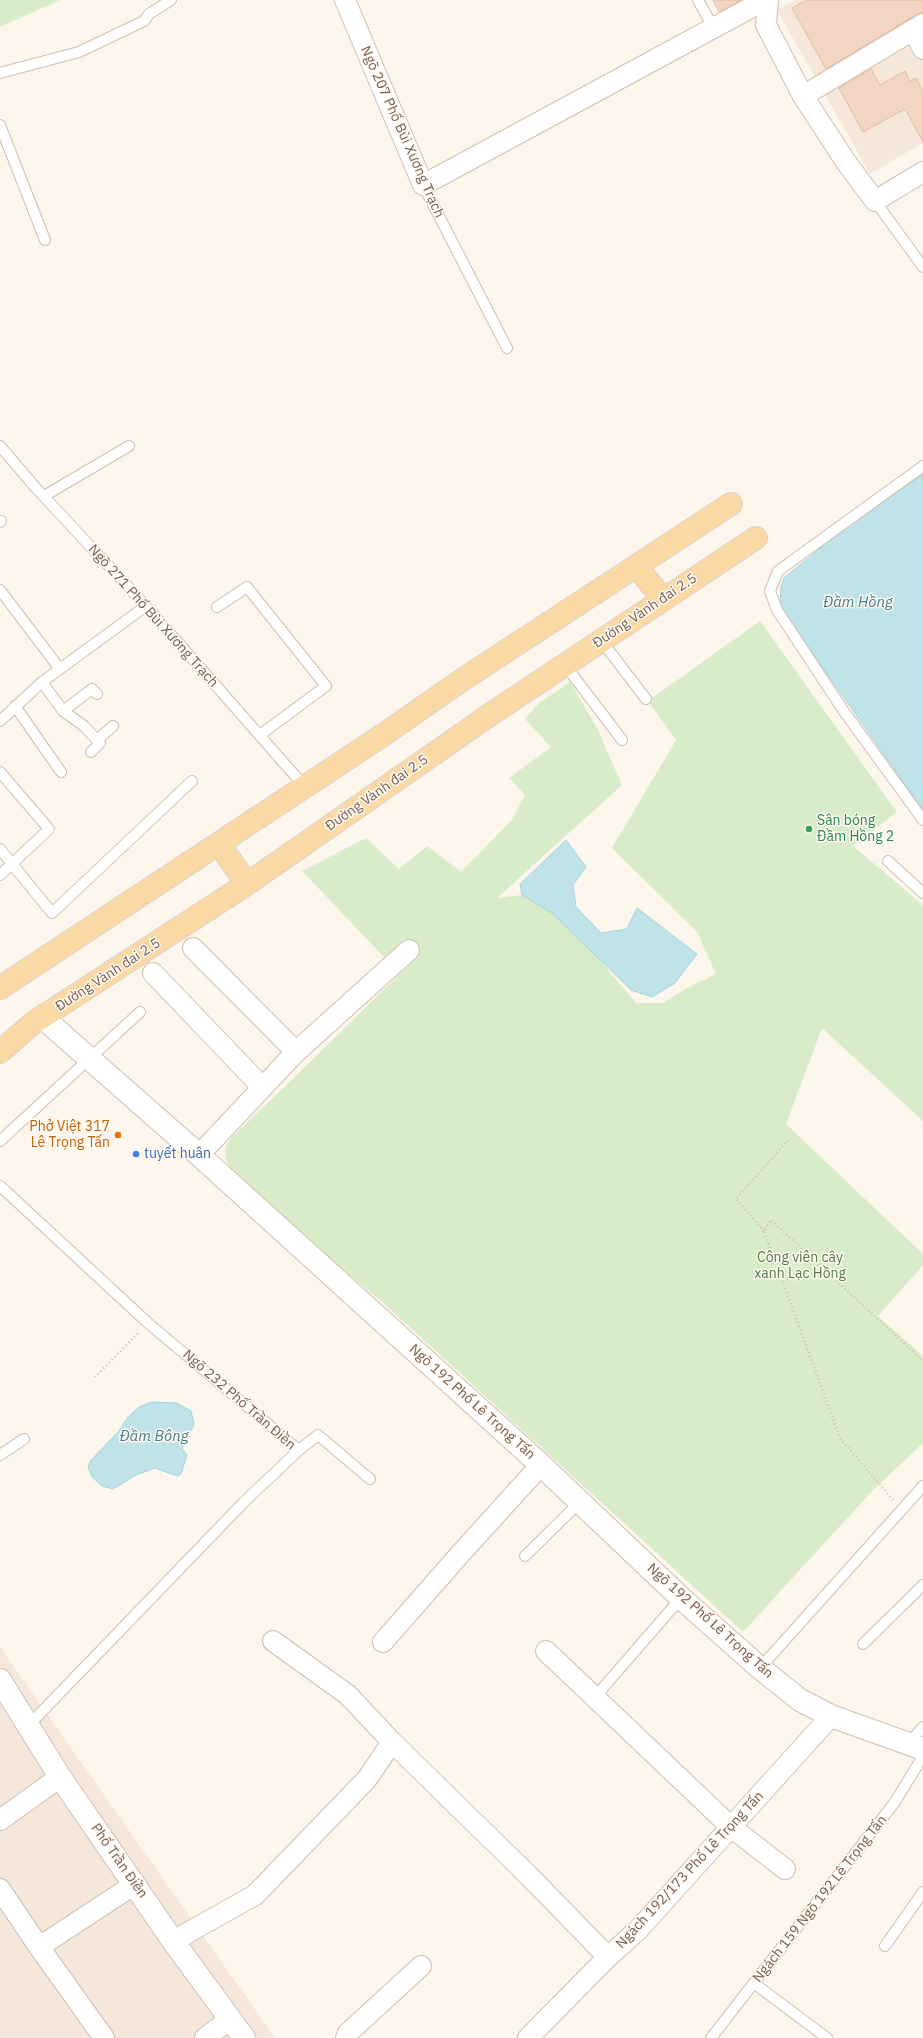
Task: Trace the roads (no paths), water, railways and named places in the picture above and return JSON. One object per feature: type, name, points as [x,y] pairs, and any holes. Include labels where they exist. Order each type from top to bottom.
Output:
[{"type":"main road","points":[[0,988],[305,787],[465,678],[731,504]]},
{"type":"main road","name":"Đường Vành đai 2.5","points":[[0,1052],[33,1023],[246,884],[491,714],[756,538]]},
{"type":"main road","points":[[637,566],[663,599]]},
{"type":"main road","points":[[219,844],[246,884]]},
{"type":"street","name":"Ngõ 207 Phố Bùi Xương Trạch","points":[[345,0],[423,185]]},
{"type":"street","points":[[423,185],[713,27],[767,0],[766,26],[803,96],[846,162],[876,202],[923,172]]},
{"type":"street","points":[[803,96],[918,27],[923,48]]},
{"type":"street","points":[[193,948],[296,1052]]},
{"type":"street","points":[[199,1155],[296,1052],[409,950]]},
{"type":"street","points":[[153,973],[262,1087]]},
{"type":"street","name":"Ngõ 192 Phố Lê Trọng Tấn","points":[[42,1017],[199,1155],[541,1465],[681,1598],[760,1668],[800,1700],[831,1716],[918,1750]]},
{"type":"street","points":[[384,1642],[462,1552],[541,1465]]},
{"type":"street","points":[[273,1641],[348,1695],[392,1742],[530,1877],[608,1957]]},
{"type":"street","points":[[546,1651],[731,1827],[785,1869]]},
{"type":"street","name":"Phố Trần Điền","points":[[0,1680],[60,1777],[173,1941],[244,2038]]},
{"type":"street","name":"Ngách 192/173 Phố Lê Trọng Tấn","points":[[528,2038],[608,1957],[638,1930],[831,1716]]},
{"type":"street","points":[[173,1941],[255,1895],[367,1780],[392,1742]]},
{"type":"street","points":[[0,1820],[60,1777]]},
{"type":"street","points":[[39,1947],[135,1884]]},
{"type":"street","points":[[0,1889],[39,1947],[104,2038]]},
{"type":"street","points":[[346,2038],[348,2033],[421,1966]]},
{"type":"street","points":[[205,2038],[230,2019]]},
{"type":"lane","points":[[0,73],[79,52],[144,21],[149,14],[171,0]]},
{"type":"lane","points":[[698,0],[713,27]]},
{"type":"lane","points":[[0,125],[45,240]]},
{"type":"lane","name":"Ngõ 207 Phố Bùi Xương Trạch","points":[[423,185],[507,348]]},
{"type":"lane","points":[[876,202],[923,267]]},
{"type":"lane","points":[[44,496],[129,446]]},
{"type":"lane","name":"Ngõ 271 Phố Bùi Xương Trạch","points":[[1,449],[146,606],[305,787]]},
{"type":"lane","points":[[923,466],[778,571],[770,591],[777,610],[843,710],[923,820]]},
{"type":"lane","points":[[217,607],[247,587],[326,686],[260,735]]},
{"type":"lane","points":[[0,590],[60,669]]},
{"type":"lane","points":[[0,721],[42,682],[146,606]]},
{"type":"lane","points":[[601,640],[646,699]]},
{"type":"lane","points":[[565,665],[622,740]]},
{"type":"lane","points":[[42,682],[63,711],[84,726],[100,743],[91,752]]},
{"type":"lane","points":[[63,711],[92,688],[97,694]]},
{"type":"lane","points":[[15,706],[61,772]]},
{"type":"lane","points":[[97,740],[113,726]]},
{"type":"lane","points":[[0,772],[49,829],[13,865],[0,875]]},
{"type":"lane","points":[[0,848],[52,913],[192,781]]},
{"type":"lane","points":[[888,861],[923,893]]},
{"type":"lane","points":[[0,1141],[140,1012]]},
{"type":"lane","name":"Ngõ 232 Phố Trần Điền","points":[[0,1186],[148,1323],[299,1450],[245,1501],[28,1726]]},
{"type":"lane","points":[[299,1450],[318,1435],[370,1479]]},
{"type":"lane","points":[[0,1455],[24,1439]]},
{"type":"lane","points":[[760,1668],[923,1486]]},
{"type":"lane","points":[[525,1556],[580,1502]]},
{"type":"lane","points":[[863,1644],[923,1585]]},
{"type":"lane","points":[[595,1697],[681,1598]]},
{"type":"lane","name":"Ngách 159 Ngõ 192 Lê Trọng Tấn","points":[[711,2038],[755,1984],[895,1802],[918,1750],[923,1727]]},
{"type":"lane","points":[[885,1946],[923,1892]]},
{"type":"lane","points":[[755,1984],[827,2038]]},
{"type":"water","name":"Đầm Hồng","points":[[923,474],[923,810],[780,607],[781,587],[784,578],[840,532]]},
{"type":"water","points":[[566,840],[586,867],[573,885],[576,907],[601,933],[627,929],[637,908],[697,954],[675,983],[652,997],[631,990],[552,913],[522,895],[520,884]]},
{"type":"water","name":"Đầm Bông","points":[[152,1402],[177,1403],[191,1411],[194,1424],[182,1449],[187,1455],[181,1474],[177,1476],[155,1468],[136,1475],[113,1489],[102,1486],[92,1477],[88,1467],[91,1460],[119,1431],[128,1417],[139,1407]]},
{"type":"place","name":"Sân bóng Đầm Hồng 2","points":[[809,829]]},
{"type":"place","name":"Phở Việt 317 Lê Trọng Tấn","points":[[118,1135]]},
{"type":"place","name":"tuyết huân","points":[[136,1154]]},
{"type":"park label","name":"Công viên cây xanh Lạc Hồng","points":[[800,1266]]}]
